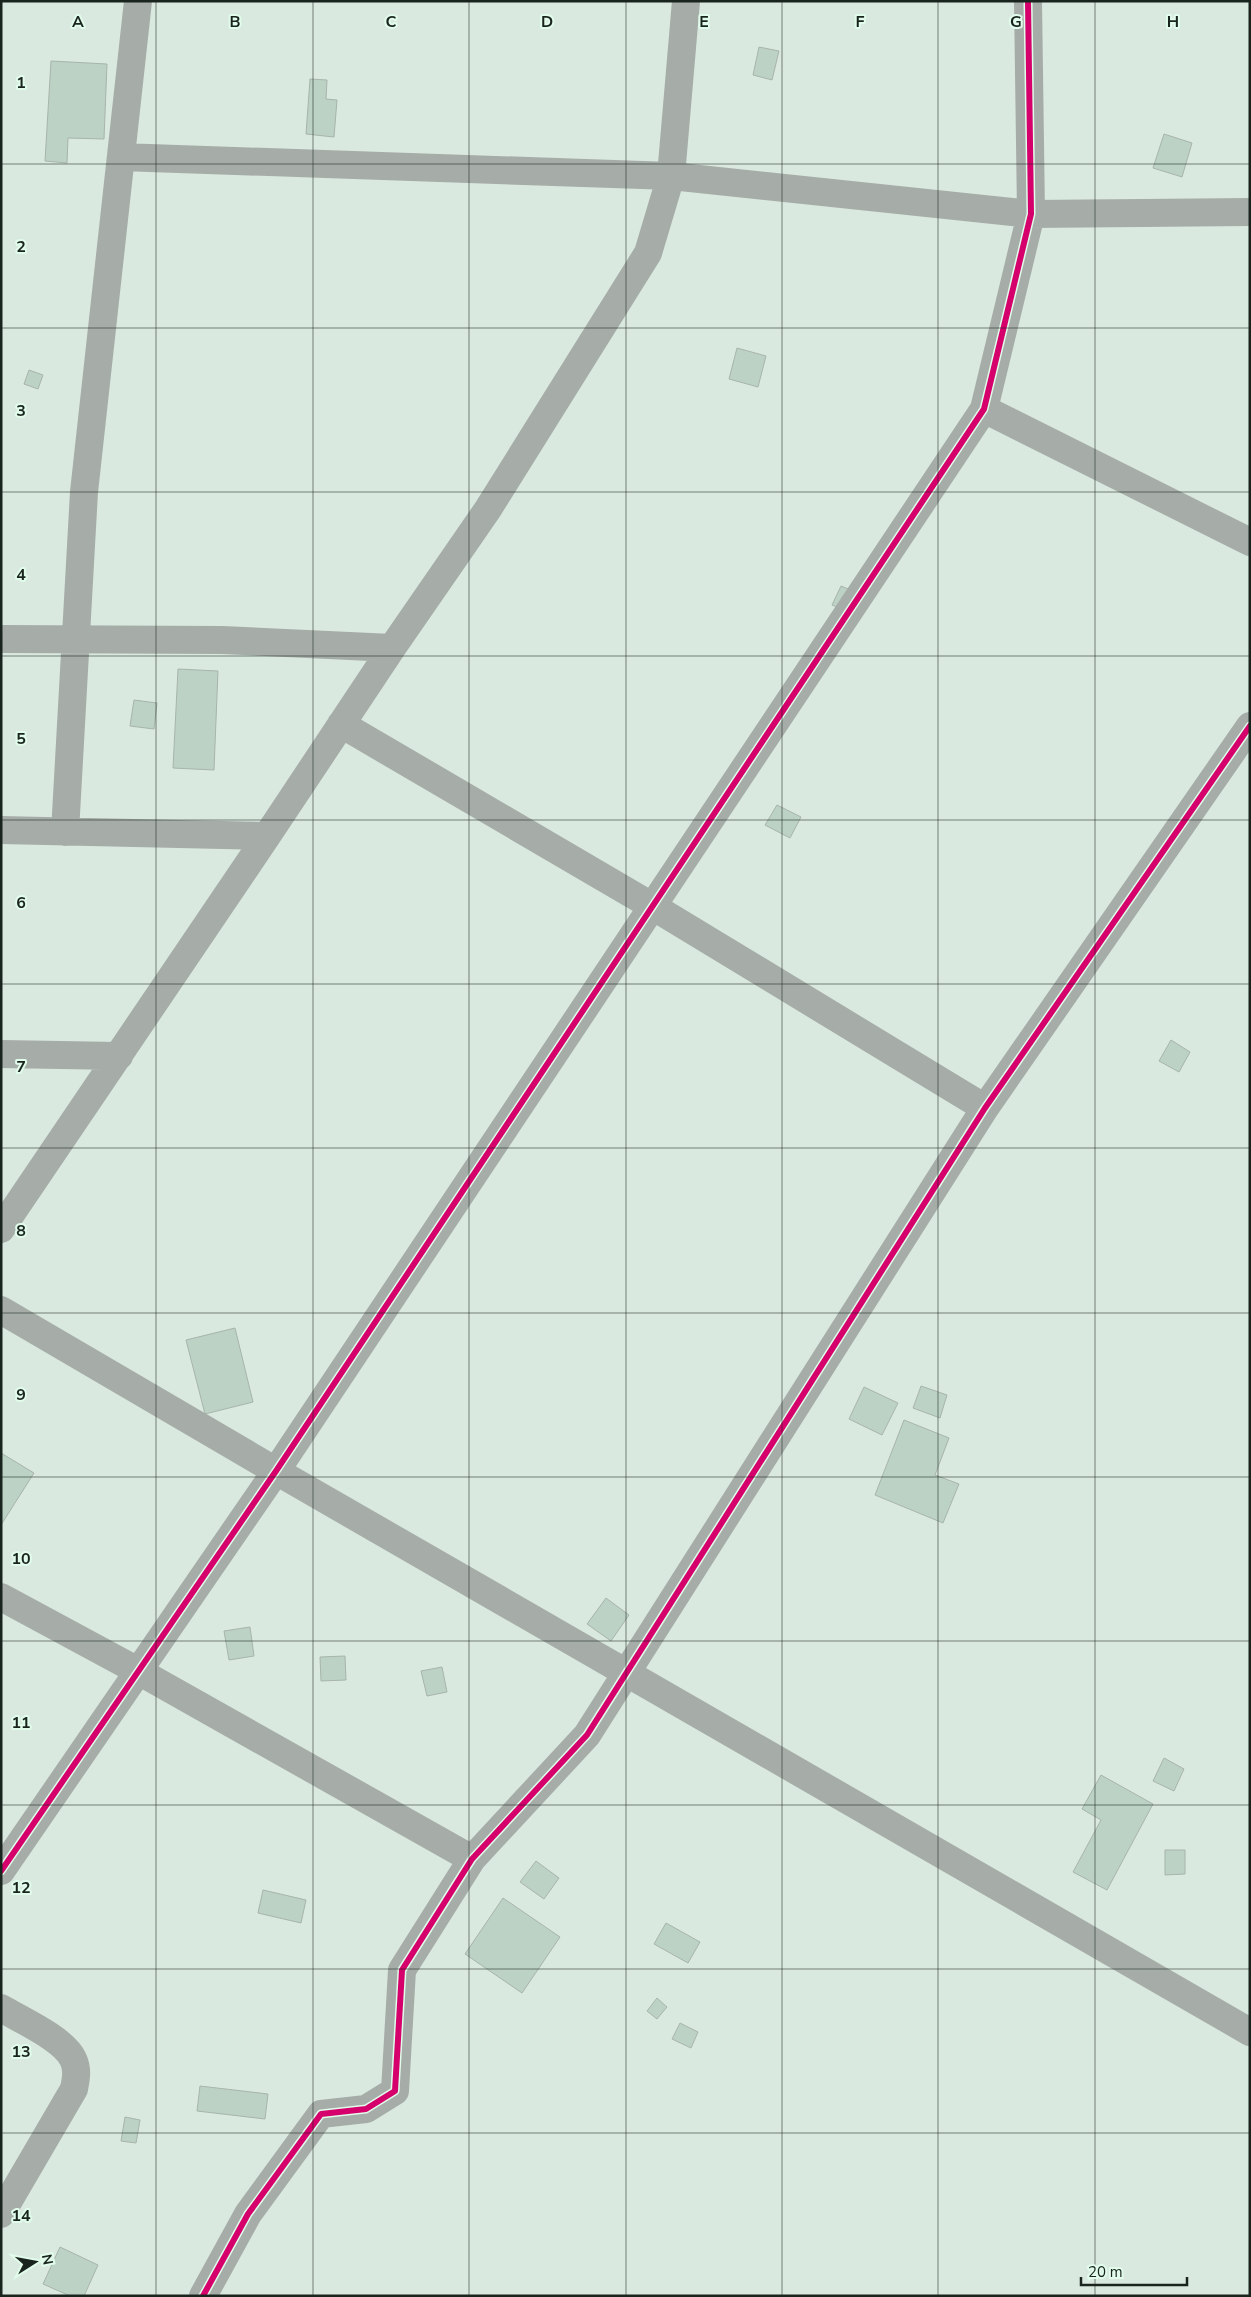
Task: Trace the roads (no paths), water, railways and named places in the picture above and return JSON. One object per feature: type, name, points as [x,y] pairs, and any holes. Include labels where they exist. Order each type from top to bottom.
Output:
[{"type":"street","points":[[65,832],[84,492],[138,1]]},
{"type":"street","points":[[1,1229],[392,648],[488,509],[648,253],[670,176],[686,1]]},
{"type":"street","points":[[1,1871],[140,1672],[276,1471],[984,409],[1031,214],[1028,1]]},
{"type":"street","points":[[122,157],[670,176],[1031,214],[1250,212]]},
{"type":"street","points":[[984,409],[1250,542]]},
{"type":"street","points":[[1,639],[222,640],[392,648]]},
{"type":"street","points":[[341,724],[652,906],[985,1108]]},
{"type":"street","points":[[203,2296],[248,2214],[322,2114],[366,2108],[395,2091],[402,1970],[472,1859],[587,1735],[985,1108],[1250,726]]},
{"type":"street","points":[[1,830],[267,836]]},
{"type":"street","points":[[1,1054],[119,1056]]},
{"type":"street","points":[[1,1310],[276,1471],[1250,2032]]},
{"type":"street","points":[[1,1597],[140,1672],[472,1859]]},
{"type":"street","points":[[1,2008],[65,2047],[74,2060],[77,2074],[74,2089],[1,2214]]}]
